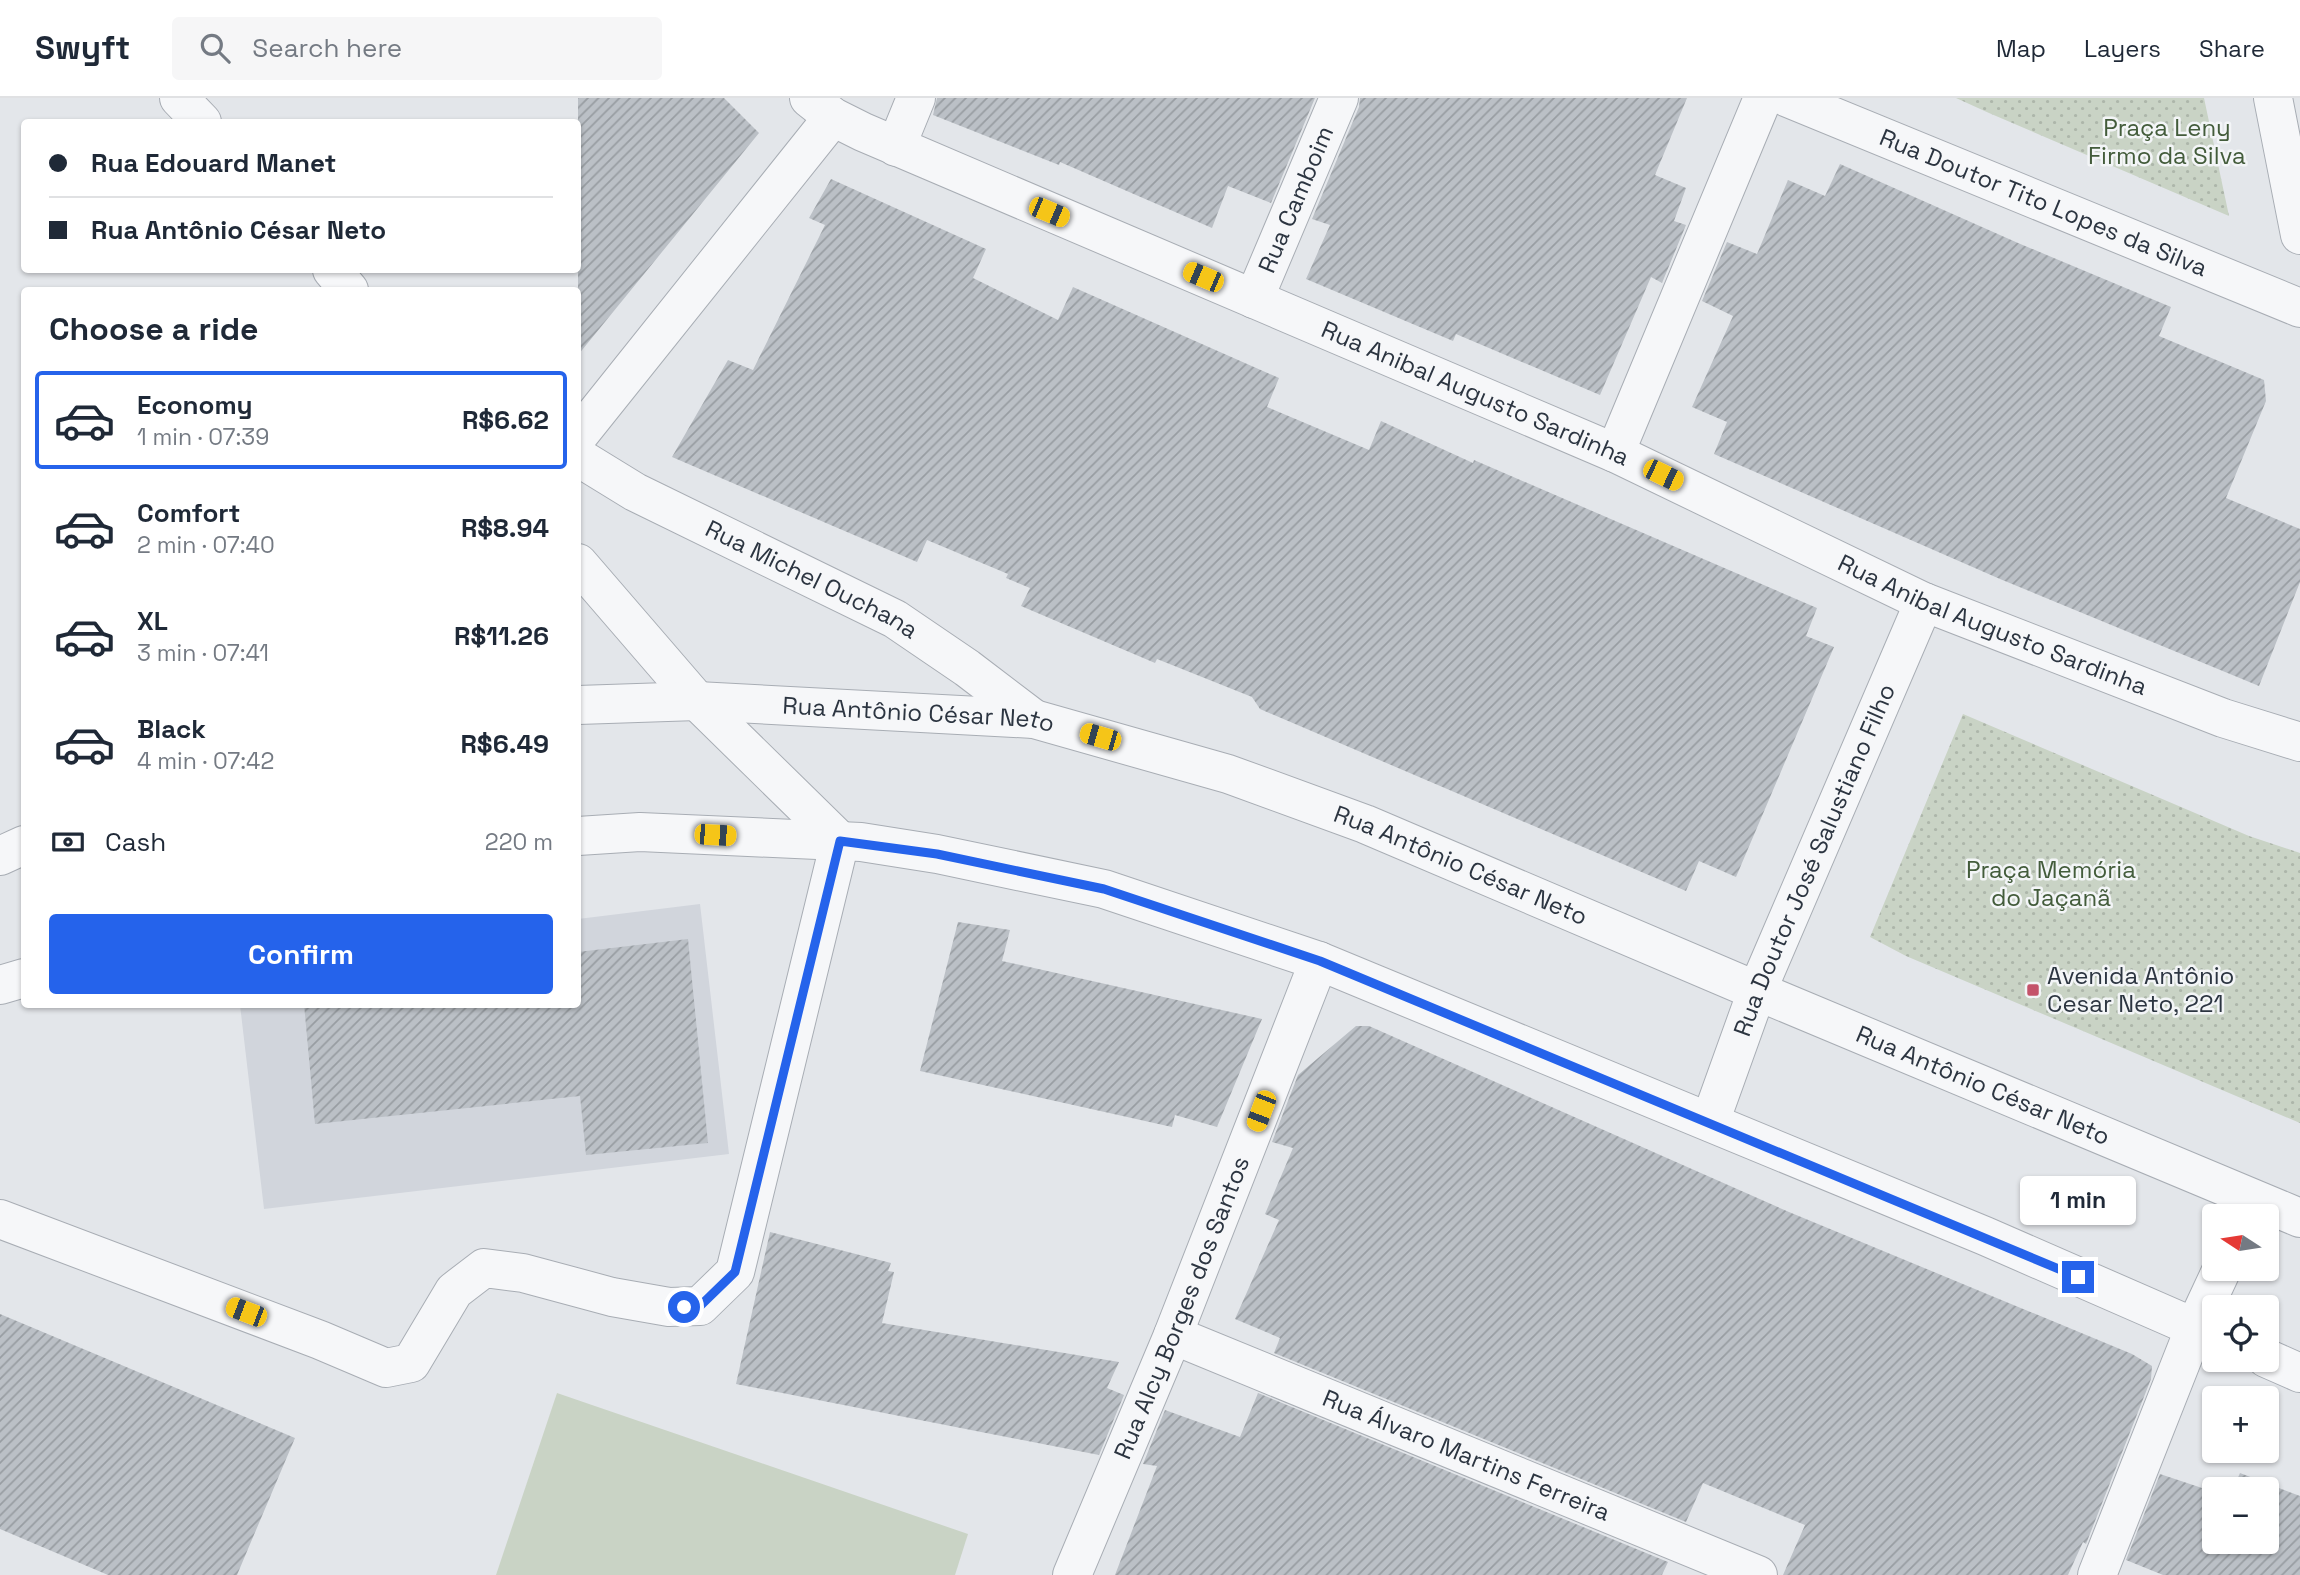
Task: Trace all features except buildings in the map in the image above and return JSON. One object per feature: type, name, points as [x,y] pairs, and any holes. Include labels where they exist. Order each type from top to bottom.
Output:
[{"type":"street","points":[[179,98],[199,119]]},
{"type":"street","points":[[896,147],[916,98]]},
{"type":"street","name":"Rua Camboim","points":[[1254,299],[1339,98]]},
{"type":"street","points":[[1615,453],[1763,98]]},
{"type":"street","name":"Rua Doutor Tito Lopes da Silva","points":[[1788,98],[2300,308]]},
{"type":"street","points":[[2273,98],[2300,235]]},
{"type":"street","points":[[581,432],[821,108]]},
{"type":"street","name":"Rua Anibal Augusto Sardinha","points":[[821,108],[896,147],[1615,453],[1924,602],[2223,718],[2300,742]]},
{"type":"street","points":[[335,273],[346,287]]},
{"type":"street","name":"Rua Michel Ouchana","points":[[581,459],[635,492],[895,619],[967,667],[1034,719]]},
{"type":"street","points":[[581,566],[697,701],[840,841]]},
{"type":"street","name":"Rua Doutor José Salustiano Filho","points":[[1710,1122],[1757,991],[1924,602]]},
{"type":"street","name":"Rua Antônio César Neto","points":[[581,705],[697,701],[1034,719],[1228,774],[1365,824],[1757,991],[2242,1204]]},
{"type":"street","points":[[581,836],[640,832],[840,841],[937,854],[1104,889],[1320,961],[1985,1236],[2202,1331]]},
{"type":"street","points":[[0,1219],[320,1340],[386,1368],[411,1363],[453,1291],[484,1268],[523,1273],[612,1297],[669,1307],[700,1306],[735,1272],[840,841]]},
{"type":"street","name":"Rua Alcy Borges dos Santos","points":[[1072,1575],[1173,1335],[1320,961]]},
{"type":"street","points":[[0,985],[21,979]]},
{"type":"street","name":"Rua Antônio César Neto","points":[[2279,1214],[2300,1218]]},
{"type":"street","name":"Rua Álvaro Martins Ferreira","points":[[1173,1335],[1758,1575]]},
{"type":"street","points":[[2097,1575],[2202,1337]]},
{"type":"street","points":[[2279,1364],[2300,1373]]},
{"type":"shaded area","points":[[700,904],[729,1154],[264,1209],[240,1008],[581,1008],[581,919]]},
{"type":"green space","name":"Praça Leny Firmo da Silva","points":[[1956,98],[2204,98],[2229,216],[1989,113]]},
{"type":"green space","name":"Praça Memória do Jaçanã","points":[[1963,714],[2249,836],[2300,853],[2300,1123],[1906,956],[1870,937]]},
{"type":"green space","points":[[557,1393],[968,1534],[955,1575],[496,1575]]},
{"type":"place","name":"Avenida Antônio Cesar Neto, 221","points":[[2033,990]]},
{"type":"route","points":[[684,1307],[700,1306],[735,1272],[840,841],[937,854],[1104,889],[1320,961],[2078,1277]]}]
